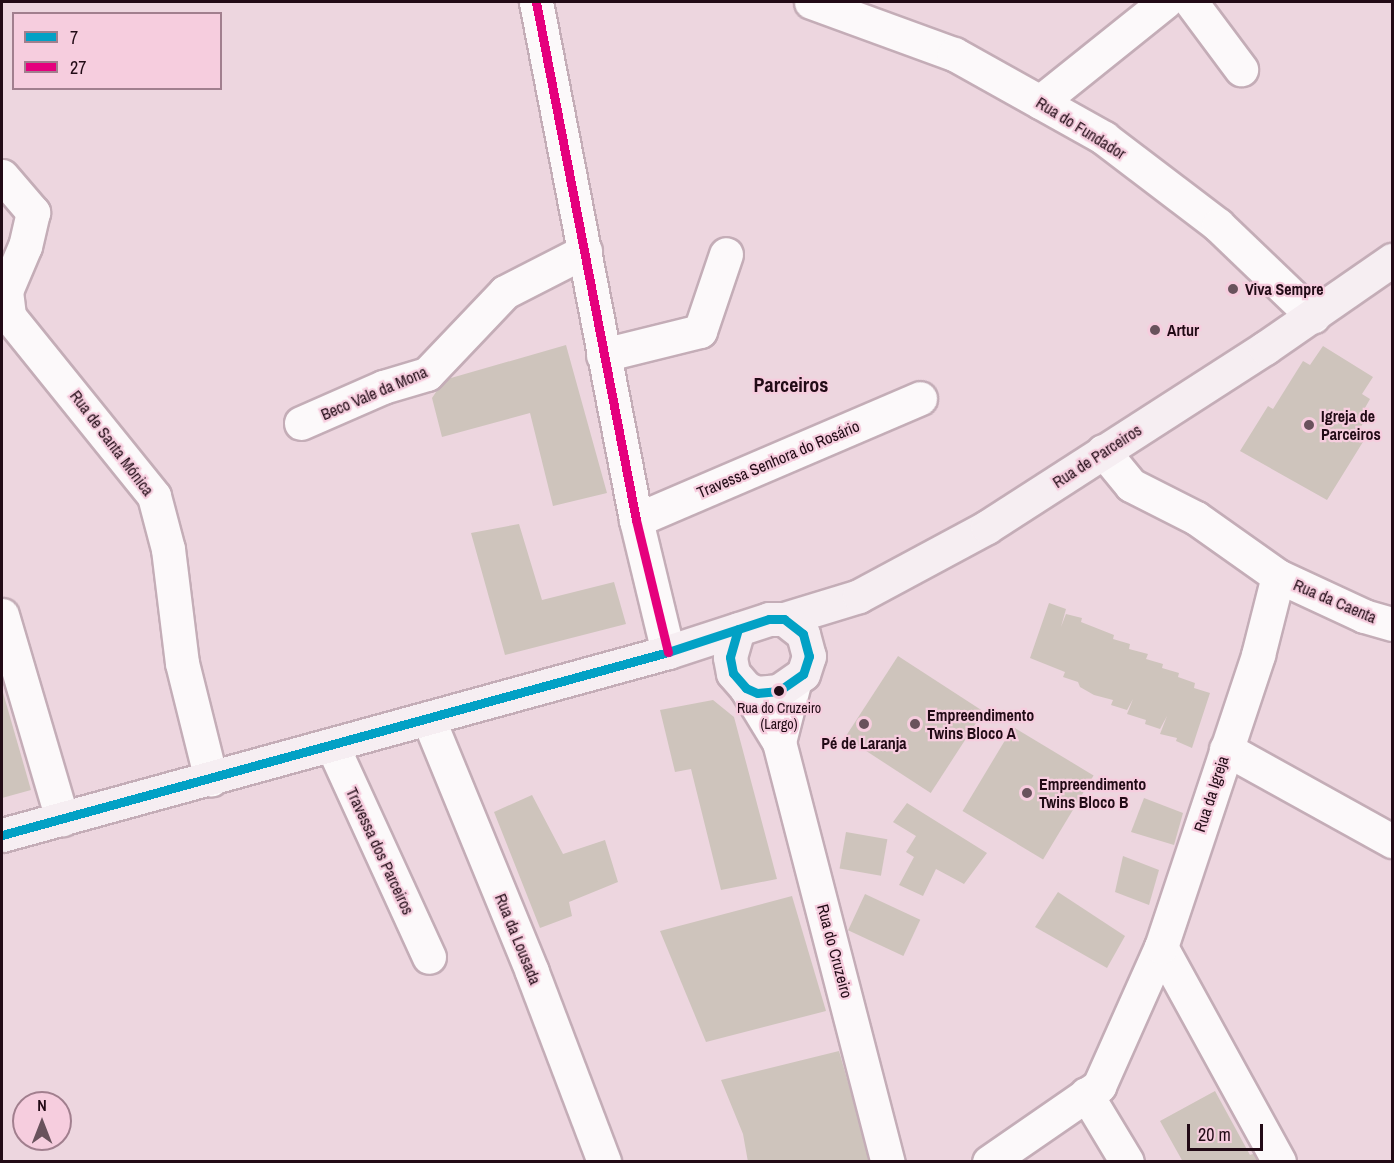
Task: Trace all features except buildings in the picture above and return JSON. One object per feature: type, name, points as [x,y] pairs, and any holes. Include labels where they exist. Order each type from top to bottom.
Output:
[{"type":"main road","name":"Rua de Parceiros","points":[[784,619],[859,596],[987,527],[1313,316],[1392,260]]},
{"type":"main road","points":[[668,652],[768,693],[802,670],[859,596]]},
{"type":"main road","points":[[2,835],[668,652],[769,619],[784,619],[803,634],[802,670]]},
{"type":"main road","points":[[738,629],[731,647],[739,681]]},
{"type":"street","points":[[536,2],[636,520],[668,652]]},
{"type":"street","name":"Rua do Fundador","points":[[811,2],[954,54],[1104,138],[1218,225],[1313,316]]},
{"type":"street","points":[[1040,102],[1165,2]]},
{"type":"street","points":[[1191,2],[1241,69]]},
{"type":"street","name":"Rua de Santa Mónica","points":[[2,176],[33,212],[25,246],[6,291],[9,316],[154,496],[168,549],[182,663],[211,779]]},
{"type":"street","name":"Beco Vale da Mona","points":[[301,423],[383,387],[427,374],[505,292],[585,251]]},
{"type":"street","points":[[603,355],[700,332],[726,254]]},
{"type":"street","name":"Travessa Senhora do Rosário","points":[[636,520],[920,398]]},
{"type":"street","points":[[1103,451],[1131,485],[1196,519],[1278,576]]},
{"type":"street","name":"Rua da Caenta","points":[[1278,576],[1364,616],[1392,624]]},
{"type":"street","name":"Rua da Igreja","points":[[989,1161],[1099,1086],[1161,947],[1258,656],[1278,576]]},
{"type":"street","points":[[2,615],[62,819]]},
{"type":"street","name":"Rua do Cruzeiro","points":[[779,742],[802,670]]},
{"type":"street","name":"Rua do Cruzeiro","points":[[739,681],[779,742],[888,1161]]},
{"type":"street","name":"Rua da Lousada","points":[[428,718],[532,972],[604,1161]]},
{"type":"street","name":"Travessa dos Parceiros","points":[[332,745],[429,957]]},
{"type":"street","points":[[1226,749],[1392,841]]},
{"type":"street","points":[[1161,947],[1280,1161]]},
{"type":"street","points":[[1086,1094],[1127,1161]]},
{"type":"transit line","name":"27","points":[[536,2],[636,520],[668,652]]},
{"type":"transit line","name":"7","points":[[2,835],[668,652],[769,619],[784,619],[803,634],[809,656],[803,674],[779,691],[757,693],[746,688],[733,673],[730,657],[738,629]]},
{"type":"place","name":"Viva Sempre","points":[[1233,289]]},
{"type":"place","name":"Artur","points":[[1155,330]]},
{"type":"place","name":"Igreja de Parceiros","points":[[1309,425]]},
{"type":"place","name":"Rua do Cruzeiro (Largo)","points":[[779,691]]},
{"type":"place","name":"Pé de Laranja","points":[[864,724]]},
{"type":"place","name":"Empreendimento Twins Bloco A","points":[[915,724]]},
{"type":"place","name":"Empreendimento Twins Bloco B","points":[[1027,793]]},
{"type":"district","name":"Parceiros","points":[[791,384]]}]
